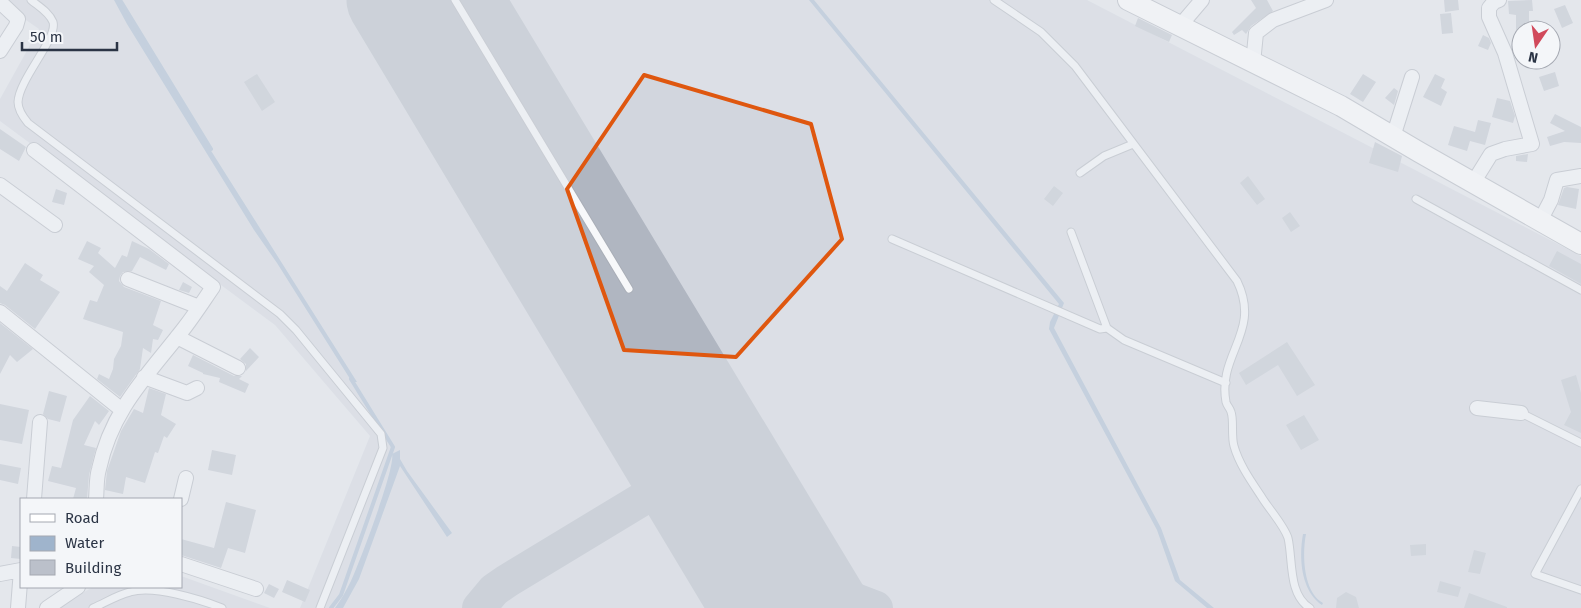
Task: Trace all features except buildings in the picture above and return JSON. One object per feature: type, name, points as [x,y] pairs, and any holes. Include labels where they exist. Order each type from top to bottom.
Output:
[{"type":"street","points":[[1128,0],[1341,106],[1581,244]]},
{"type":"street","points":[[1179,27],[1202,0]]},
{"type":"street","points":[[1253,63],[1256,33],[1273,20],[1326,0]]},
{"type":"street","points":[[1473,183],[1491,154],[1505,148],[1532,144],[1505,53],[1488,17],[1489,8],[1494,2],[1499,0]]},
{"type":"street","points":[[0,2],[18,19],[16,26],[0,50]]},
{"type":"street","points":[[1394,137],[1412,78]]},
{"type":"street","points":[[34,150],[213,287],[177,337],[144,377],[122,410],[105,447],[98,470],[96,498]]},
{"type":"street","points":[[1540,221],[1552,200],[1557,180],[1581,176]]},
{"type":"street","points":[[0,184],[55,225]]},
{"type":"street","points":[[128,279],[199,307]]},
{"type":"street","points":[[0,312],[122,410]]},
{"type":"street","points":[[177,337],[238,368]]},
{"type":"street","points":[[144,377],[187,393],[197,388]]},
{"type":"street","points":[[1478,408],[1521,413]]},
{"type":"street","points":[[34,498],[40,422]]},
{"type":"street","points":[[181,498],[186,478]]},
{"type":"street","points":[[182,564],[256,589]]},
{"type":"street","points":[[0,574],[20,570]]},
{"type":"street","points":[[18,608],[20,583]]},
{"type":"street","points":[[47,608],[77,588]]},
{"type":"lane","points":[[31,0],[50,17],[54,27],[28,74],[18,101],[20,112],[24,119],[32,127],[280,314],[296,330],[381,434],[383,448],[320,608]]},
{"type":"lane","points":[[454,0],[629,289]]},
{"type":"lane","points":[[994,0],[1041,32],[1074,66],[1230,272],[1240,288],[1246,307],[1245,320],[1229,364],[1226,383],[1226,402],[1232,413],[1232,435],[1236,451],[1262,498],[1288,537],[1297,590],[1302,602],[1310,608]]},
{"type":"lane","points":[[1080,173],[1104,156],[1133,144]]},
{"type":"lane","points":[[1416,199],[1581,290]]},
{"type":"lane","points":[[1071,232],[1107,328],[1124,340],[1226,383]]},
{"type":"lane","points":[[892,239],[1100,329],[1107,328]]},
{"type":"lane","points":[[1521,413],[1581,443]]},
{"type":"lane","points":[[1581,489],[1535,574],[1581,590]]},
{"type":"lane","points":[[94,608],[134,592],[182,595],[222,608]]},
{"type":"highlighted area","points":[[644,75],[811,124],[842,239],[736,357],[624,350],[567,189]]},
{"type":"shaded area","points":[[3,0],[1087,0],[1581,256],[1581,608],[300,608],[370,436],[275,325],[0,121],[0,99],[39,29],[13,11]]},
{"type":"shaded area","points":[[182,576],[270,608],[56,608],[91,588],[182,588]]},
{"type":"water","points":[[114,0],[120,0],[191,119],[357,382],[352,382],[254,230]]},
{"type":"water","points":[[809,0],[814,0],[1064,303],[1054,328],[1161,528],[1180,580],[1214,608],[1207,608],[1175,581],[1157,530],[1049,329],[1050,322],[1059,304]]},
{"type":"water","points":[[400,450],[400,459],[407,471],[452,533],[447,537],[400,466],[359,579],[343,608],[335,608],[351,581],[369,537],[388,477],[392,454]]},
{"type":"water","points":[[1303,534],[1306,534],[1304,552],[1305,572],[1311,590],[1316,598],[1323,603],[1322,605],[1309,591],[1305,582],[1301,562]]},
{"type":"waterway","points":[[120,0],[211,149]]},
{"type":"waterway","points":[[331,608],[341,595],[393,447],[351,379]]},
{"type":"taxiway","points":[[629,289],[687,385],[693,400],[695,415],[690,444],[683,458],[675,471],[653,492]]},
{"type":"taxiway","points":[[479,608],[494,590],[507,581],[649,495],[675,485],[704,481],[731,485],[744,491],[755,500],[820,605]]},
{"type":"taxiway","points":[[803,571],[821,587],[876,608]]},
{"type":"runway","points":[[389,0],[754,608]]},
{"type":"runway","points":[[460,0],[827,608]]}]
